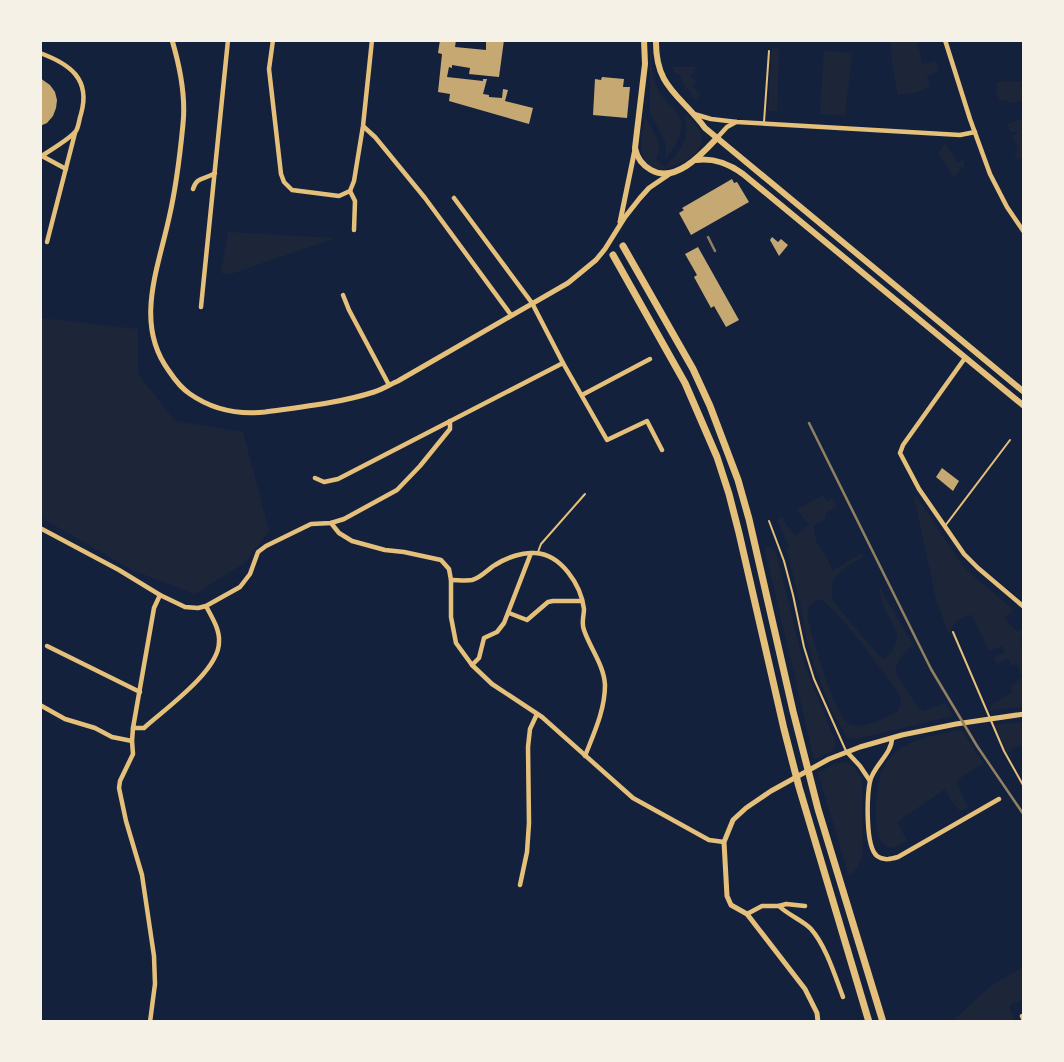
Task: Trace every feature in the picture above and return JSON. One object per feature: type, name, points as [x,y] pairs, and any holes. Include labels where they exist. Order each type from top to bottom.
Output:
[{"type":"highway","points":[[623,246],[693,369],[710,405],[738,480],[815,798],[883,1022]]},
{"type":"highway","points":[[613,255],[685,383],[717,457],[739,533],[799,787],[869,1022]]},
{"type":"main road","points":[[644,40],[645,64],[635,148],[638,157],[650,170],[660,174],[671,173],[696,160],[717,138]]},
{"type":"main road","points":[[656,40],[657,64],[662,77],[673,94],[705,128],[1024,392]]},
{"type":"main road","points":[[702,154],[707,140],[705,128]]},
{"type":"main road","points":[[696,160],[719,161],[736,169],[1024,406]]},
{"type":"street","points":[[172,40],[182,85],[183,121],[169,216],[152,287],[150,310],[155,348],[164,365],[182,389],[216,409],[253,413],[378,391],[568,283],[606,249],[625,217],[649,188],[671,173]]},
{"type":"street","points":[[201,307],[228,40]]},
{"type":"street","points":[[273,40],[270,69],[284,182],[292,190],[339,196],[350,191],[354,181],[372,40]]},
{"type":"street","points":[[945,40],[992,179],[1024,232]]},
{"type":"street","points":[[40,53],[60,60],[71,69],[80,82],[83,93],[83,107],[47,242]]},
{"type":"street","points":[[691,113],[737,122],[960,135],[975,132]]},
{"type":"street","points":[[717,138],[727,127],[737,122]]},
{"type":"street","points":[[363,127],[425,198],[511,315]]},
{"type":"street","points":[[66,169],[41,156],[76,132]]},
{"type":"street","points":[[617,232],[635,148]]},
{"type":"street","points":[[193,189],[195,182],[208,178],[215,172]]},
{"type":"street","points":[[350,191],[355,201],[354,230]]},
{"type":"street","points":[[454,198],[532,303],[607,440],[647,421],[662,450]]},
{"type":"street","points":[[343,295],[389,385]]},
{"type":"street","points":[[965,358],[900,453],[919,489],[964,554],[1024,607]]},
{"type":"street","points":[[582,395],[650,359]]},
{"type":"street","points":[[315,478],[324,482],[338,479],[563,363]]},
{"type":"street","points":[[40,528],[185,607],[206,606],[240,587],[250,574],[258,552],[266,546],[311,524],[344,519],[397,490],[450,429],[450,421]]},
{"type":"street","points":[[331,523],[339,533],[359,544],[441,560],[449,569],[451,580],[451,617],[456,643],[472,665],[492,684],[542,717],[633,798],[709,840],[724,842]]},
{"type":"street","points":[[451,580],[473,580],[493,566],[517,555],[535,553],[547,555],[566,571],[575,583],[582,601],[583,627],[605,683],[600,719],[585,756]]},
{"type":"street","points":[[472,665],[479,658],[484,638],[497,632],[509,613],[514,596],[535,553]]},
{"type":"street","points":[[149,1022],[155,984],[154,956],[142,875],[125,821],[119,788],[134,754],[133,728],[154,608],[160,595]]},
{"type":"street","points":[[509,613],[527,620],[553,601],[582,601]]},
{"type":"street","points":[[133,728],[145,727],[203,676],[212,662],[220,641],[206,606]]},
{"type":"street","points":[[47,646],[140,692]]},
{"type":"street","points":[[40,705],[65,719],[95,728],[112,737],[132,741]]},
{"type":"street","points":[[520,885],[527,852],[529,823],[528,747],[530,729],[537,714]]},
{"type":"street","points":[[818,1022],[817,1013],[805,989],[747,914],[732,905],[727,896],[724,842],[733,820],[771,791],[847,752],[902,735],[956,723],[1024,714]]},
{"type":"street","points":[[892,738],[891,746],[870,781],[870,842],[876,855],[881,858],[898,857],[999,799]]},
{"type":"street","points":[[847,752],[870,781]]},
{"type":"street","points":[[747,914],[762,905],[805,906]]},
{"type":"street","points":[[779,906],[788,915],[810,927],[820,942],[843,997]]},
{"type":"lane","points":[[764,123],[769,51]]},
{"type":"lane","points":[[945,526],[1010,440]]},
{"type":"lane","points":[[535,553],[585,494]]},
{"type":"lane","points":[[769,521],[784,561],[814,679],[847,752]]},
{"type":"lane","points":[[953,632],[1004,751],[1023,785]]},
{"type":"shaded area","points":[[650,40],[658,90],[676,111],[681,124],[679,138],[664,161],[665,141],[650,113]]},
{"type":"shaded area","points":[[891,40],[917,40],[922,64],[936,61],[939,71],[927,76],[930,87],[915,93],[898,95],[891,57]]},
{"type":"shaded area","points":[[772,48],[779,49],[777,111],[768,111]]},
{"type":"shaded area","points":[[824,51],[852,53],[845,116],[820,114]]},
{"type":"shaded area","points":[[672,67],[697,67],[691,76],[696,81],[692,86],[701,94],[696,100],[687,88],[683,88],[685,86],[679,74],[676,75]]},
{"type":"shaded area","points":[[1022,81],[1024,100],[1009,103],[1007,100],[1000,101],[996,82]]},
{"type":"shaded area","points":[[685,114],[700,133],[702,139],[698,150],[672,166],[660,169],[650,167],[641,146],[645,116],[658,142],[656,160],[666,167],[685,138]]},
{"type":"shaded area","points":[[1024,118],[1024,157],[1018,160],[1014,153],[1018,148],[1012,136],[1018,133],[1011,133],[1007,124]]},
{"type":"shaded area","points":[[956,143],[967,159],[954,177],[938,153],[945,144],[958,163],[966,158]]},
{"type":"shaded area","points":[[228,232],[336,238],[231,274],[221,273]]},
{"type":"shaded area","points":[[40,318],[138,329],[138,374],[175,421],[243,432],[269,531],[246,562],[195,594],[132,570],[40,517]]},
{"type":"shaded area","points":[[823,495],[827,501],[832,499],[837,507],[826,513],[825,519],[813,526],[817,543],[833,571],[861,553],[864,557],[839,573],[832,585],[833,601],[884,659],[897,640],[881,599],[880,588],[913,645],[903,654],[896,673],[918,708],[923,711],[945,703],[953,716],[856,739],[847,738],[830,707],[814,665],[786,549],[789,548],[777,520],[782,517],[796,536],[809,525],[797,509]],"holes":[[[817,600],[824,601],[853,632],[899,693],[901,703],[898,711],[869,724],[856,726],[845,719],[831,694],[808,619],[810,606]]]},
{"type":"shaded area","points":[[916,496],[962,565],[1014,610],[1005,618],[1017,632],[1020,630],[1024,633],[1020,640],[1024,643],[1022,677],[1017,664],[1012,666],[1008,659],[997,664],[994,658],[1005,652],[1002,646],[989,651],[972,615],[958,621],[949,634],[937,603],[914,497]]},
{"type":"shaded area","points":[[764,546],[776,552],[803,661],[835,741],[834,750],[814,759]]},
{"type":"shaded area","points":[[1022,677],[1024,707],[989,710],[994,703],[1012,692],[1012,684]]},
{"type":"shaded area","points":[[1024,722],[1024,750],[1019,745],[1007,753],[995,725]]},
{"type":"shaded area","points":[[962,730],[983,763],[956,781],[968,807],[960,811],[945,789],[897,822],[907,841],[894,848],[887,847],[879,836],[876,813],[877,791],[888,760],[910,743]]},
{"type":"shaded area","points":[[836,763],[852,765],[862,778],[863,853],[858,867],[849,876],[818,773]]},
{"type":"shaded area","points":[[1024,966],[1024,999],[1009,1005],[1014,1019],[1008,1022],[952,1022],[988,988]]},
{"type":"building","points":[[440,40],[456,40],[455,47],[486,50],[486,40],[504,40],[499,77],[469,74],[470,68],[452,65],[447,77],[483,81],[487,79],[483,94],[489,97],[502,98],[503,89],[508,90],[505,101],[533,108],[529,124],[449,101],[450,94],[438,92],[442,54],[438,53]]},
{"type":"building","points":[[602,77],[624,79],[623,87],[630,87],[627,118],[593,115],[595,79],[601,80]]},
{"type":"building","points":[[40,78],[50,85],[57,100],[53,116],[40,126]]},
{"type":"building","points":[[732,179],[734,183],[737,182],[749,202],[691,235],[679,213],[684,210],[682,208]]},
{"type":"building","points":[[772,237],[778,242],[781,239],[788,245],[779,256],[770,240]]},
{"type":"building","points":[[698,247],[739,320],[726,327],[714,306],[711,308],[685,254]]},
{"type":"building","points":[[942,468],[959,481],[953,491],[936,477]]},
{"type":"railway","points":[[708,237],[715,251]]},
{"type":"railway","points":[[809,423],[931,669],[977,746],[1024,815]]}]
